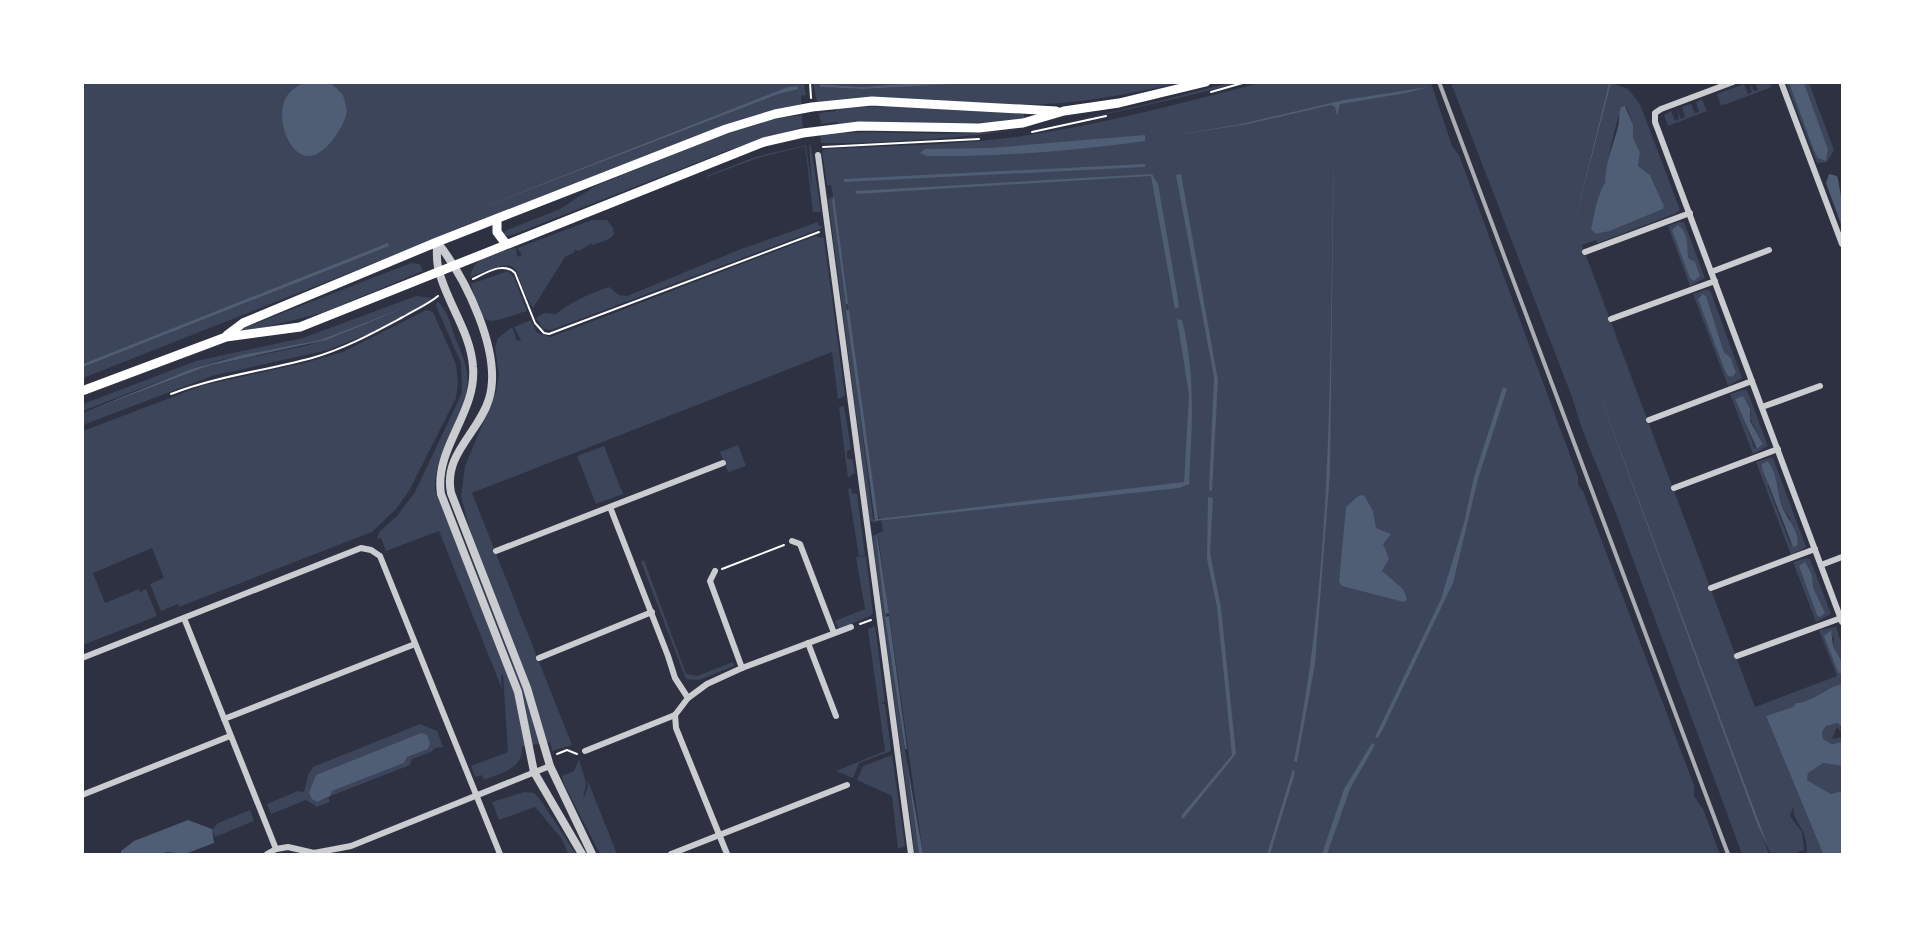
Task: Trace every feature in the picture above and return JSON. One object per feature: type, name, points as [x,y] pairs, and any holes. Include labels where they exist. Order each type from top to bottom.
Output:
[{"type":"main road","points":[[82,392],[226,337],[300,327],[438,270],[764,142],[803,133],[859,126],[979,128],[1023,123],[1064,111],[1119,103],[1206,82]]},
{"type":"main road","points":[[226,337],[243,323],[437,243],[726,129],[775,114],[812,107],[872,101],[1064,111]]},
{"type":"main road","points":[[497,219],[497,232],[506,244]]},
{"type":"street","points":[[1732,82],[1655,113],[1655,122],[1842,620],[1737,656]]},
{"type":"street","points":[[1782,82],[1842,244]]},
{"type":"street","points":[[818,155],[911,855]]},
{"type":"street","points":[[1585,252],[1690,213]]},
{"type":"street","points":[[437,243],[454,264],[463,283],[490,350],[492,368],[489,399],[455,456],[448,483],[454,504],[527,688],[550,766],[592,855]]},
{"type":"street","points":[[437,243],[438,270],[474,365],[473,386],[440,471],[441,494],[518,692],[534,772],[582,855]]},
{"type":"street","points":[[1712,272],[1769,250]]},
{"type":"street","points":[[1611,319],[1715,281]]},
{"type":"street","points":[[1648,420],[1752,381]]},
{"type":"street","points":[[1762,406],[1820,386]]},
{"type":"street","points":[[1674,488],[1778,449]]},
{"type":"street","points":[[496,551],[723,462]]},
{"type":"street","points":[[610,507],[652,612],[669,666],[688,698]]},
{"type":"street","points":[[792,542],[800,544],[834,633]]},
{"type":"street","points":[[82,658],[362,548],[371,550],[380,556],[500,855]]},
{"type":"street","points":[[1712,588],[1815,549]]},
{"type":"street","points":[[1821,565],[1842,557]]},
{"type":"street","points":[[715,571],[710,581],[742,668]]},
{"type":"street","points":[[539,658],[652,612]]},
{"type":"street","points":[[184,618],[276,849]]},
{"type":"street","points":[[585,751],[675,715],[688,698],[707,684],[742,668],[851,627]]},
{"type":"street","points":[[808,643],[836,716]]},
{"type":"street","points":[[224,719],[415,644]]},
{"type":"street","points":[[675,715],[676,728],[727,855]]},
{"type":"street","points":[[82,795],[230,736]]},
{"type":"street","points":[[267,855],[276,849],[288,847],[314,854],[351,846],[550,766]]},
{"type":"street","points":[[671,855],[847,785]]},
{"type":"path","points":[[463,283],[499,268],[511,269],[515,273],[535,323],[544,333],[549,334],[815,232],[828,232]]},
{"type":"path","points":[[171,394],[215,378],[294,362],[340,349],[431,304],[446,291]]},
{"type":"path","points":[[715,571],[792,542]]},
{"type":"path","points":[[851,627],[879,617]]},
{"type":"path","points":[[550,766],[556,754],[567,750],[577,754]]},
{"type":"shaded area","points":[[930,82],[970,83],[863,89],[820,87],[820,84],[862,87]]},
{"type":"shaded area","points":[[970,82],[1178,83],[1139,92],[1059,103],[994,105],[893,99],[817,102],[813,83],[930,83],[862,87],[820,84],[820,87],[863,89]]},
{"type":"shaded area","points":[[83,83],[804,83],[806,95],[801,96],[802,104],[724,125],[83,378]]},
{"type":"shaded area","points":[[303,83],[331,83],[343,95],[347,110],[346,117],[332,141],[318,153],[310,156],[297,152],[292,146],[285,132],[282,116],[282,108],[287,96]]},
{"type":"shaded area","points":[[1230,83],[1239,83],[1154,104],[1063,122]]},
{"type":"shaded area","points":[[1260,83],[1431,83],[1452,146],[1459,155],[1578,477],[1578,485],[1583,491],[1694,785],[1694,796],[1703,809],[1720,854],[923,854],[878,536],[876,538],[919,854],[915,854],[872,536],[883,531],[881,519],[875,515],[833,197],[873,518],[877,523],[870,521],[828,199],[833,196],[831,185],[827,185],[822,151],[1023,136],[1113,119]]},
{"type":"shaded area","points":[[1451,83],[1609,83],[1567,253],[1611,83],[1628,89],[1640,104],[1680,210],[1598,243],[1596,240],[1582,245],[1755,707],[1837,676],[1819,630],[1836,627],[1842,645],[1842,662],[1833,646],[1834,638],[1827,632],[1842,675],[1842,684],[1808,700],[1796,703],[1793,707],[1766,716],[1823,854],[1807,854],[1805,838],[1793,807],[1790,816],[1802,832],[1804,850],[1794,854],[1771,854],[1559,287],[1769,854],[1742,854],[1572,397]],"holes":[[[1623,106],[1627,108],[1633,125],[1633,138],[1640,152],[1638,166],[1651,177],[1664,206],[1663,209],[1610,231],[1596,234],[1591,228],[1600,193],[1605,183],[1618,120]]]},
{"type":"shaded area","points":[[1609,83],[1611,83],[1567,253]]},
{"type":"shaded area","points":[[1749,83],[1754,91],[1758,90],[1755,83],[1770,83],[1772,87],[1721,106],[1717,94],[1744,84],[1748,94],[1752,92]]},
{"type":"shaded area","points":[[1786,83],[1789,83],[1814,151],[1828,149],[1804,83],[1809,83],[1834,150],[1827,162],[1817,163]]},
{"type":"shaded area","points":[[1789,83],[1804,83],[1828,149],[1826,161],[1818,158],[1814,151]]},
{"type":"shaded area","points":[[798,86],[798,89],[778,94],[463,215],[788,87]]},
{"type":"shaded area","points":[[1428,87],[1340,104],[1337,116],[1335,107],[1331,105],[1248,124],[1165,137],[1241,124],[1344,100]]},
{"type":"shaded area","points":[[1702,99],[1707,111],[1668,126],[1664,115],[1671,111],[1675,121],[1679,119],[1677,109],[1681,119],[1685,117],[1682,107],[1691,104],[1695,113],[1699,112],[1696,102]]},
{"type":"shaded area","points":[[893,106],[1024,114],[1024,119],[977,123],[838,124],[837,122],[821,124],[819,113],[836,111],[836,108]]},
{"type":"shaded area","points":[[1625,106],[1633,125],[1633,138],[1640,152],[1638,166],[1650,175],[1664,206],[1663,209],[1610,231],[1596,234],[1591,229],[1600,193],[1605,183],[1606,168],[1618,127],[1620,110]]},
{"type":"shaded area","points":[[802,115],[803,127],[729,150],[510,236],[504,235],[505,231],[560,209],[595,186],[728,133],[773,119]]},
{"type":"shaded area","points":[[1037,127],[942,138],[860,143],[821,143],[820,135],[863,132],[950,134]]},
{"type":"shaded area","points":[[1145,135],[1145,141],[1036,153],[927,156],[920,153],[925,149],[990,148]]},
{"type":"shaded area","points":[[1334,143],[1330,472],[1315,664],[1297,762],[1294,761],[1317,608],[1323,531],[1330,376]]},
{"type":"shaded area","points":[[809,144],[821,212],[813,212],[805,146],[758,158],[707,177],[709,182],[706,176],[755,157],[806,145],[812,189]]},
{"type":"shaded area","points":[[1145,164],[1145,167],[844,182],[844,179]]},
{"type":"shaded area","points":[[1152,174],[1158,184],[1178,299],[1179,307],[1175,309],[1151,176],[856,194],[855,191]]},
{"type":"shaded area","points":[[1181,174],[1218,380],[1212,491],[1209,490],[1214,377],[1176,175]]},
{"type":"shaded area","points":[[1829,174],[1837,176],[1838,179],[1842,202],[1842,227],[1826,183]]},
{"type":"shaded area","points":[[834,196],[848,304],[846,304],[832,201]]},
{"type":"shaded area","points":[[592,220],[607,220],[614,234],[609,239],[593,245],[592,243],[579,251],[574,250],[575,252],[565,257],[533,308],[518,274],[510,266],[502,266],[470,277],[476,264],[487,255],[516,248],[517,257],[522,255],[517,248]]},
{"type":"shaded area","points":[[818,222],[819,226],[823,226],[820,229],[551,330],[543,329],[536,318],[544,313],[556,314],[568,305],[609,287],[619,295],[627,296],[741,249]]},
{"type":"shaded area","points":[[1684,222],[1705,278],[1690,286],[1668,226]]},
{"type":"shaded area","points":[[1678,225],[1686,236],[1688,258],[1695,262],[1700,276],[1694,281],[1690,278],[1672,230]]},
{"type":"shaded area","points":[[815,236],[824,238],[845,396],[838,399],[832,352],[472,493],[572,745],[552,751],[550,742],[545,743],[475,548],[461,497],[465,466],[496,392],[499,375],[495,347],[498,338],[512,327],[517,341],[521,340],[514,327],[531,320],[537,333],[551,337]]},
{"type":"shaded area","points":[[388,243],[389,246],[83,367],[83,364]]},
{"type":"shaded area","points":[[411,263],[420,264],[423,271],[322,313],[242,333],[241,329]]},
{"type":"shaded area","points":[[508,271],[514,277],[527,311],[489,320],[480,311],[471,284]]},
{"type":"shaded area","points":[[1559,286],[1771,854],[1758,826]]},
{"type":"shaded area","points":[[1710,290],[1742,378],[1728,386],[1693,294]],"holes":[[[1700,295],[1706,296],[1724,352],[1731,358],[1736,373],[1732,377],[1698,299]]]},
{"type":"shaded area","points":[[1702,294],[1706,296],[1724,352],[1731,358],[1736,373],[1732,377],[1728,376],[1724,368],[1698,299]]},
{"type":"shaded area","points":[[416,296],[432,298],[426,304],[368,334],[328,350],[212,376],[83,425],[83,413],[208,366],[309,345],[417,304],[320,340],[224,359],[191,369],[83,411],[83,404],[196,361],[303,338]]},
{"type":"shaded area","points":[[437,301],[448,318],[464,359],[467,387],[459,417],[440,460],[435,490],[514,690],[526,746],[522,747],[519,760],[515,765],[484,780],[481,775],[475,777],[471,766],[508,752],[503,674],[501,676],[502,689],[439,531],[386,551],[381,538],[377,539],[379,532],[397,516],[415,492],[462,393],[461,363],[436,306]]},
{"type":"shaded area","points":[[417,303],[326,340],[208,366],[83,413],[191,369],[242,355],[320,340]]},
{"type":"shaded area","points":[[426,310],[433,312],[456,364],[458,382],[456,398],[409,491],[396,509],[372,532],[179,607],[178,604],[161,611],[150,584],[164,578],[152,548],[93,573],[105,603],[139,589],[140,592],[146,589],[157,616],[83,645],[83,431],[204,385],[343,352]]},
{"type":"shaded area","points":[[846,310],[849,310],[878,519],[1184,482],[1189,395],[1177,319],[1182,320],[1191,381],[1189,484],[1179,488],[875,521]]},
{"type":"shaded area","points":[[1503,387],[1507,389],[1478,479],[1453,583],[1383,729],[1378,738],[1375,737],[1441,599],[1464,523],[1474,477]]},
{"type":"shaded area","points":[[1747,390],[1768,446],[1753,454],[1730,394]],"holes":[[[1737,397],[1751,412],[1750,419],[1763,444],[1757,449],[1754,447]]]},
{"type":"shaded area","points":[[1743,396],[1750,409],[1750,421],[1763,444],[1757,449],[1735,399]]},
{"type":"shaded area","points":[[844,406],[851,449],[847,451],[847,458],[853,460],[855,473],[848,478],[839,407]]},
{"type":"shaded area","points":[[738,445],[746,466],[728,472],[720,452]]},
{"type":"shaded area","points":[[604,446],[623,494],[596,504],[577,456]]},
{"type":"shaded area","points":[[1773,458],[1806,547],[1791,555],[1756,462]],"holes":[[[1768,461],[1779,499],[1790,518],[1791,546],[1768,486]]]},
{"type":"shaded area","points":[[1768,461],[1784,511],[1796,532],[1797,546],[1793,547],[1762,468],[1762,464]]},
{"type":"shaded area","points":[[851,488],[852,493],[857,494],[865,555],[859,557],[848,489]]},
{"type":"shaded area","points":[[1364,495],[1373,511],[1376,528],[1391,534],[1383,544],[1389,559],[1382,571],[1403,589],[1407,599],[1404,602],[1342,586],[1339,582],[1346,507],[1358,496]]},
{"type":"shaded area","points":[[1208,497],[1213,498],[1210,553],[1221,608],[1236,754],[1183,819],[1181,816],[1232,755],[1217,607],[1207,559]]},
{"type":"shaded area","points":[[453,512],[523,686],[540,744],[532,745],[525,705],[513,667]]},
{"type":"shaded area","points":[[877,535],[889,613],[885,614],[876,538]]},
{"type":"shaded area","points":[[866,556],[873,613],[839,629],[835,621],[865,609],[856,557]]},
{"type":"shaded area","points":[[1810,559],[1831,614],[1816,622],[1793,562]]},
{"type":"shaded area","points":[[644,560],[686,674],[697,676],[733,662],[734,666],[699,680],[686,679],[641,562]]},
{"type":"shaded area","points":[[1805,562],[1812,575],[1813,588],[1825,613],[1820,617],[1817,615],[1799,566]]},
{"type":"shaded area","points":[[889,616],[907,749],[905,749],[885,617]]},
{"type":"shaded area","points":[[875,626],[885,702],[880,703],[885,704],[891,751],[859,763],[853,778],[836,771],[885,751],[868,629]]},
{"type":"shaded area","points":[[1831,630],[1833,646],[1842,662],[1842,675],[1838,672],[1824,636]]},
{"type":"shaded area","points":[[1842,684],[1842,728],[1838,723],[1826,726],[1822,732],[1823,739],[1832,744],[1842,742],[1842,766],[1823,763],[1808,773],[1807,780],[1831,794],[1842,791],[1842,854],[1823,854],[1766,716],[1793,707],[1796,703],[1808,700]]},
{"type":"shaded area","points":[[1839,723],[1842,734],[1837,727],[1832,739],[1842,737],[1842,742],[1832,744],[1823,739],[1822,732],[1826,726]]},
{"type":"shaded area","points":[[420,724],[437,731],[443,747],[435,748],[431,752],[412,759],[410,765],[328,797],[330,802],[317,807],[306,800],[271,814],[267,804],[298,791],[304,792],[308,775],[313,767]],"holes":[[[430,743],[427,749],[407,757],[404,763],[332,791],[326,799],[312,799],[309,793]]]},
{"type":"shaded area","points":[[421,733],[427,735],[430,743],[428,749],[407,757],[404,763],[332,791],[330,796],[317,802],[312,799],[309,793],[316,775]]},
{"type":"shaded area","points":[[1372,743],[1375,745],[1350,789],[1327,854],[1322,854],[1344,789]]},
{"type":"shaded area","points":[[905,751],[923,854],[919,854]]},
{"type":"shaded area","points":[[892,755],[905,846],[898,849],[892,796],[857,780],[863,766]]},
{"type":"shaded area","points":[[579,759],[586,783],[583,800],[588,787],[587,779],[617,854],[600,854],[564,784],[562,776],[574,771]]},
{"type":"shaded area","points":[[1823,763],[1842,766],[1842,791],[1831,794],[1807,780],[1808,772]]},
{"type":"shaded area","points":[[1293,769],[1295,773],[1270,854],[1267,854]]},
{"type":"shaded area","points":[[524,792],[534,793],[540,799],[576,854],[568,854],[562,839],[535,807],[499,820],[492,802]]},
{"type":"shaded area","points":[[250,810],[254,821],[215,837],[212,830],[218,823]]},
{"type":"shaded area","points":[[188,820],[212,829],[214,843],[185,854],[167,852],[121,854],[121,851],[134,841]]},
{"type":"railway","points":[[1439,82],[1728,854]]}]
